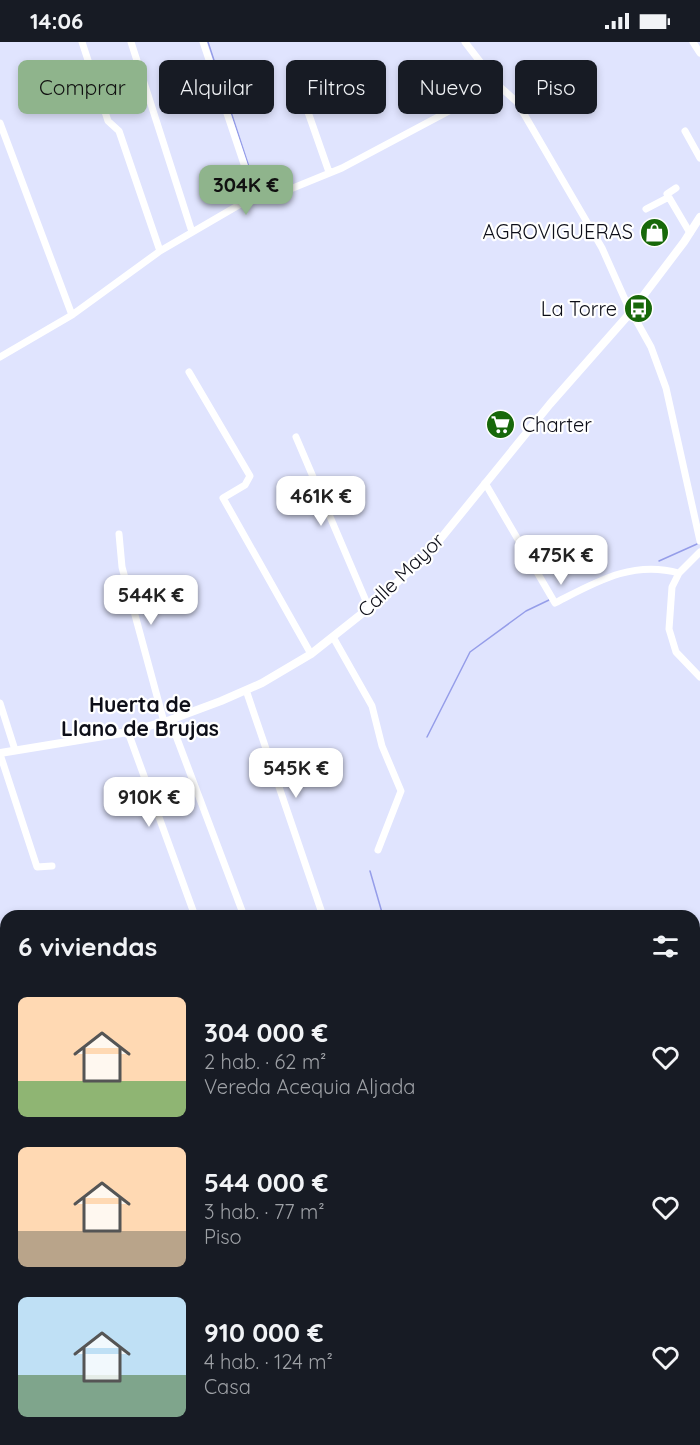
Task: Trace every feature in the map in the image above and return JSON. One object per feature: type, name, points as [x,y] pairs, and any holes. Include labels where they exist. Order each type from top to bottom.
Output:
[{"type":"main road","name":"Calle Mayor","points":[[0,753],[128,732],[167,721],[246,690],[287,670],[311,654],[369,608],[429,553],[550,404],[631,312],[700,217]]},
{"type":"street","points":[[82,42],[108,120],[119,131],[160,250]]},
{"type":"street","points":[[130,42],[192,232]]},
{"type":"street","points":[[203,42],[256,200]]},
{"type":"street","points":[[465,42],[479,60]]},
{"type":"street","points":[[693,42],[700,53]]},
{"type":"street","points":[[503,89],[518,102],[602,249],[631,312],[651,347],[666,388],[700,541]]},
{"type":"street","points":[[309,114],[329,171]]},
{"type":"street","points":[[0,357],[72,315],[160,250],[239,205],[288,190],[329,171],[342,168],[444,114]]},
{"type":"street","points":[[0,123],[72,315]]},
{"type":"street","points":[[685,131],[700,158]]},
{"type":"street","points":[[676,188],[667,194],[690,233]]},
{"type":"street","points":[[646,209],[669,196]]},
{"type":"street","points":[[189,372],[250,476],[245,485],[223,498],[311,654]]},
{"type":"street","points":[[296,437],[369,608]]},
{"type":"street","points":[[485,483],[555,603],[601,579],[630,570],[659,568],[679,573]]},
{"type":"street","points":[[119,534],[122,567],[167,721],[242,910]]},
{"type":"street","points":[[700,552],[679,573],[672,587],[669,629],[676,652],[700,677]]},
{"type":"street","points":[[333,637],[372,706],[382,746],[400,790],[378,850]]},
{"type":"street","points":[[246,690],[321,910]]},
{"type":"street","points":[[0,703],[15,750]]},
{"type":"street","points":[[128,732],[193,910]]},
{"type":"street","points":[[0,753],[37,867],[52,866]]},
{"type":"waterway","points":[[208,42],[250,170]]},
{"type":"waterway","points":[[659,561],[697,544]]},
{"type":"waterway","points":[[427,737],[470,652],[526,611],[549,600]]},
{"type":"waterway","points":[[370,871],[381,910]]},
{"type":"place","name":"AGROVIGUERAS","points":[[654,232]]},
{"type":"place","name":"La Torre","points":[[638,309]]},
{"type":"place","name":"Charter","points":[[501,425]]},
{"type":"district","name":"Huerta de Llano de Brujas","points":[[140,717]]}]
